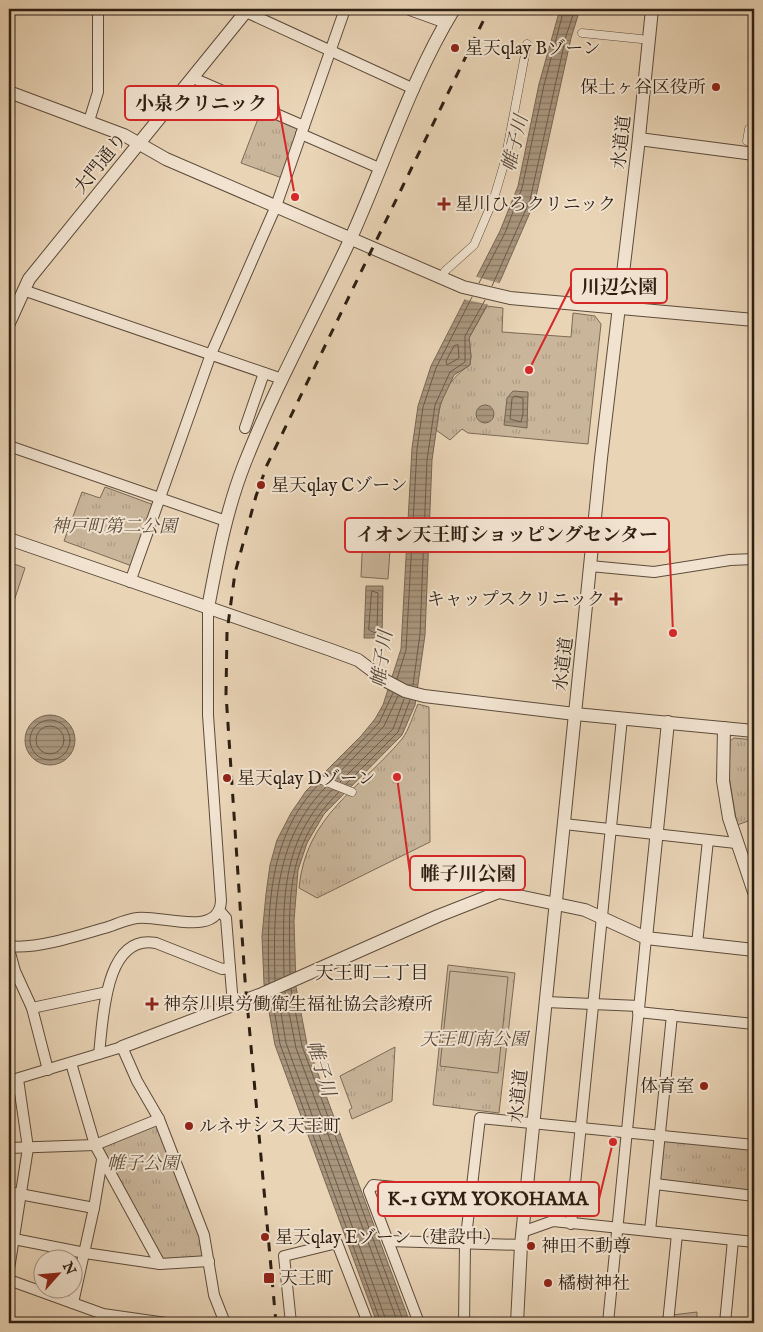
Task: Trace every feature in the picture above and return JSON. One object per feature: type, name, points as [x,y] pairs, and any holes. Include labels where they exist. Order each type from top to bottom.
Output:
[{"type":"street","points":[[89,122],[98,92],[98,9]]},
{"type":"street","points":[[130,582],[211,354],[276,206],[345,9]]},
{"type":"street","points":[[410,9],[446,22]]},
{"type":"street","points":[[48,1070],[32,1008],[15,971],[9,947],[64,940],[137,917],[204,922],[216,915],[219,910],[221,901],[208,715],[208,608],[226,521],[243,467],[282,379],[350,238],[414,89],[454,9]]},
{"type":"street","name":"水道道","points":[[517,1323],[521,1239],[590,566],[652,9]]},
{"type":"street","points":[[247,10],[331,52],[414,89]]},
{"type":"street","name":"大門通り","points":[[9,323],[12,306],[29,279],[247,10]]},
{"type":"street","points":[[582,33],[641,39]]},
{"type":"street","points":[[445,271],[474,245],[491,206],[506,161],[513,96],[527,44]]},
{"type":"street","points":[[193,78],[379,168]]},
{"type":"street","points":[[9,92],[124,135],[166,159],[463,287],[499,296],[754,320]]},
{"type":"street","points":[[749,129],[747,141],[754,141]]},
{"type":"street","points":[[639,139],[754,154]]},
{"type":"street","points":[[23,290],[282,379]]},
{"type":"street","points":[[245,428],[264,373]]},
{"type":"street","points":[[9,446],[226,521]]},
{"type":"street","points":[[9,539],[358,660],[374,670],[386,681],[406,691],[424,696],[575,714],[754,731]]},
{"type":"street","points":[[590,566],[654,572],[730,560],[754,559]]},
{"type":"street","points":[[571,1224],[622,718]]},
{"type":"street","points":[[608,1323],[668,722]]},
{"type":"street","points":[[724,728],[723,781],[736,842],[754,892]]},
{"type":"street","points":[[314,776],[352,792]]},
{"type":"street","points":[[564,824],[736,842]]},
{"type":"street","points":[[696,944],[708,840]]},
{"type":"street","points":[[9,1269],[11,1238],[28,1148],[13,1080],[122,1047],[262,994],[438,916],[499,892],[585,910],[646,938],[754,950]]},
{"type":"street","points":[[219,910],[226,918],[232,1005]]},
{"type":"street","points":[[99,1054],[107,992],[113,967],[136,944],[149,941],[222,969],[230,968]]},
{"type":"street","points":[[32,1008],[107,992]]},
{"type":"street","points":[[546,1002],[593,1003],[672,1015],[754,1024]]},
{"type":"street","points":[[650,1231],[672,1015]]},
{"type":"street","points":[[122,1047],[159,1119],[204,1235],[214,1295],[225,1323]]},
{"type":"street","points":[[71,1063],[95,1145],[160,1264]]},
{"type":"street","points":[[464,1323],[465,1245],[480,1118],[754,1145]]},
{"type":"street","points":[[9,1148],[95,1145],[159,1119]]},
{"type":"street","points":[[73,1303],[85,1253],[102,1160]]},
{"type":"street","points":[[655,1184],[754,1196]]},
{"type":"street","points":[[419,1323],[369,1191],[373,1185],[470,1194]]},
{"type":"street","points":[[9,1192],[94,1208]]},
{"type":"street","points":[[388,1241],[465,1245],[521,1239],[553,1221],[754,1242]]},
{"type":"street","points":[[668,1323],[677,1234]]},
{"type":"street","points":[[11,1238],[85,1253],[160,1264],[209,1261]]},
{"type":"street","points":[[725,1323],[733,1240]]},
{"type":"street","points":[[291,1323],[284,1256],[337,1243],[368,1323]]},
{"type":"street","points":[[9,1280],[104,1314],[166,1323]]},
{"type":"green space","points":[[261,111],[301,127],[282,178],[241,163]]},
{"type":"green space","points":[[487,306],[503,308],[502,332],[571,337],[573,313],[595,316],[601,324],[588,444],[468,433],[462,429],[450,440],[436,430],[439,410],[449,385],[461,371],[470,365],[469,338]]},
{"type":"green space","name":"神戸町第二公園","points":[[105,487],[154,505],[132,566],[64,541],[82,492],[100,498]]},
{"type":"green space","points":[[363,533],[391,535],[388,579],[361,577]]},
{"type":"green space","points":[[9,562],[25,568],[9,616]]},
{"type":"green space","points":[[418,704],[429,707],[430,842],[317,898],[299,888],[304,863],[312,841],[323,822],[352,789],[402,739]]},
{"type":"green space","points":[[734,738],[754,740],[754,819],[737,825],[729,776],[730,741]]},
{"type":"green space","name":"天王町南公園","points":[[448,965],[515,973],[499,1113],[433,1105]]},
{"type":"green space","points":[[450,971],[508,977],[498,1073],[440,1066]]},
{"type":"green space","points":[[395,1047],[392,1101],[352,1119],[349,1110],[352,1108],[340,1076]]},
{"type":"green space","name":"帷子公園","points":[[157,1122],[202,1235],[207,1260],[164,1261],[102,1147]]},
{"type":"green space","points":[[661,1140],[754,1149],[754,1194],[661,1182],[658,1179]]},
{"type":"green space","points":[[697,1312],[697,1321],[672,1323],[672,1315]]},
{"type":"water","points":[[560,9],[580,9],[571,38],[535,201],[501,279],[469,338],[470,365],[454,375],[440,405],[432,460],[425,635],[415,705],[402,735],[324,814],[307,843],[298,870],[294,921],[296,987],[307,1044],[410,1323],[377,1323],[275,1045],[264,984],[262,936],[270,865],[277,840],[291,813],[306,791],[361,736],[375,719],[383,705],[401,649],[412,448],[418,406],[431,366],[500,231],[518,186],[539,84]]},
{"type":"water","points":[[513,391],[528,392],[527,428],[504,425],[507,398]]},
{"type":"water","points":[[485,405],[491,408],[494,414],[491,420],[485,423],[479,420],[476,414],[479,408]]},
{"type":"water","points":[[366,586],[383,586],[382,638],[364,638]]},
{"type":"water","points":[[45,715],[55,715],[68,722],[75,735],[75,745],[68,758],[55,765],[45,765],[36,761],[29,754],[25,745],[25,735],[29,726],[36,719]]},
{"type":"pier","points":[[474,276],[502,284],[490,305],[463,299]]},
{"type":"railway","points":[[276,1323],[245,980],[226,694],[227,632],[235,573],[256,496],[267,465],[489,9]]},
{"type":"place","name":"星天qlay Bゾーン","points":[[455,48]]},
{"type":"place","name":"保土ヶ谷区役所","points":[[716,87]]},
{"type":"place","name":"小泉クリニック","points":[[295,197]]},
{"type":"place","name":"星川ひろクリニック","points":[[444,204]]},
{"type":"place","name":"川辺公園","points":[[529,370]]},
{"type":"place","name":"星天qlay Cゾーン","points":[[261,485]]},
{"type":"place","name":"キャップスクリニック","points":[[616,599]]},
{"type":"place","name":"イオン天王町ショッピングセンター","points":[[673,633]]},
{"type":"place","name":"帷子川公園","points":[[397,777]]},
{"type":"place","name":"星天qlay Dゾーン","points":[[227,778]]},
{"type":"place","name":"神奈川県労働衛生福祉協会診療所","points":[[152,1004]]},
{"type":"place","name":"体育室","points":[[704,1086]]},
{"type":"place","name":"ルネサンス天王町","points":[[189,1126]]},
{"type":"place","name":"K-1 GYM YOKOHAMA","points":[[613,1142]]},
{"type":"place","name":"星天qlay Eゾーン（建設中）","points":[[265,1237]]},
{"type":"place","name":"神田不動尊","points":[[531,1246]]},
{"type":"place","name":"天王町","points":[[269,1278]]},
{"type":"place","name":"橘樹神社","points":[[548,1283]]},
{"type":"district","name":"天王町二丁目","points":[[372,972]]},
{"type":"water label","name":"帷子川","points":[[514,143]]},
{"type":"water label","name":"帷子川","points":[[381,659]]},
{"type":"water label","name":"帷子川","points":[[322,1068]]}]
